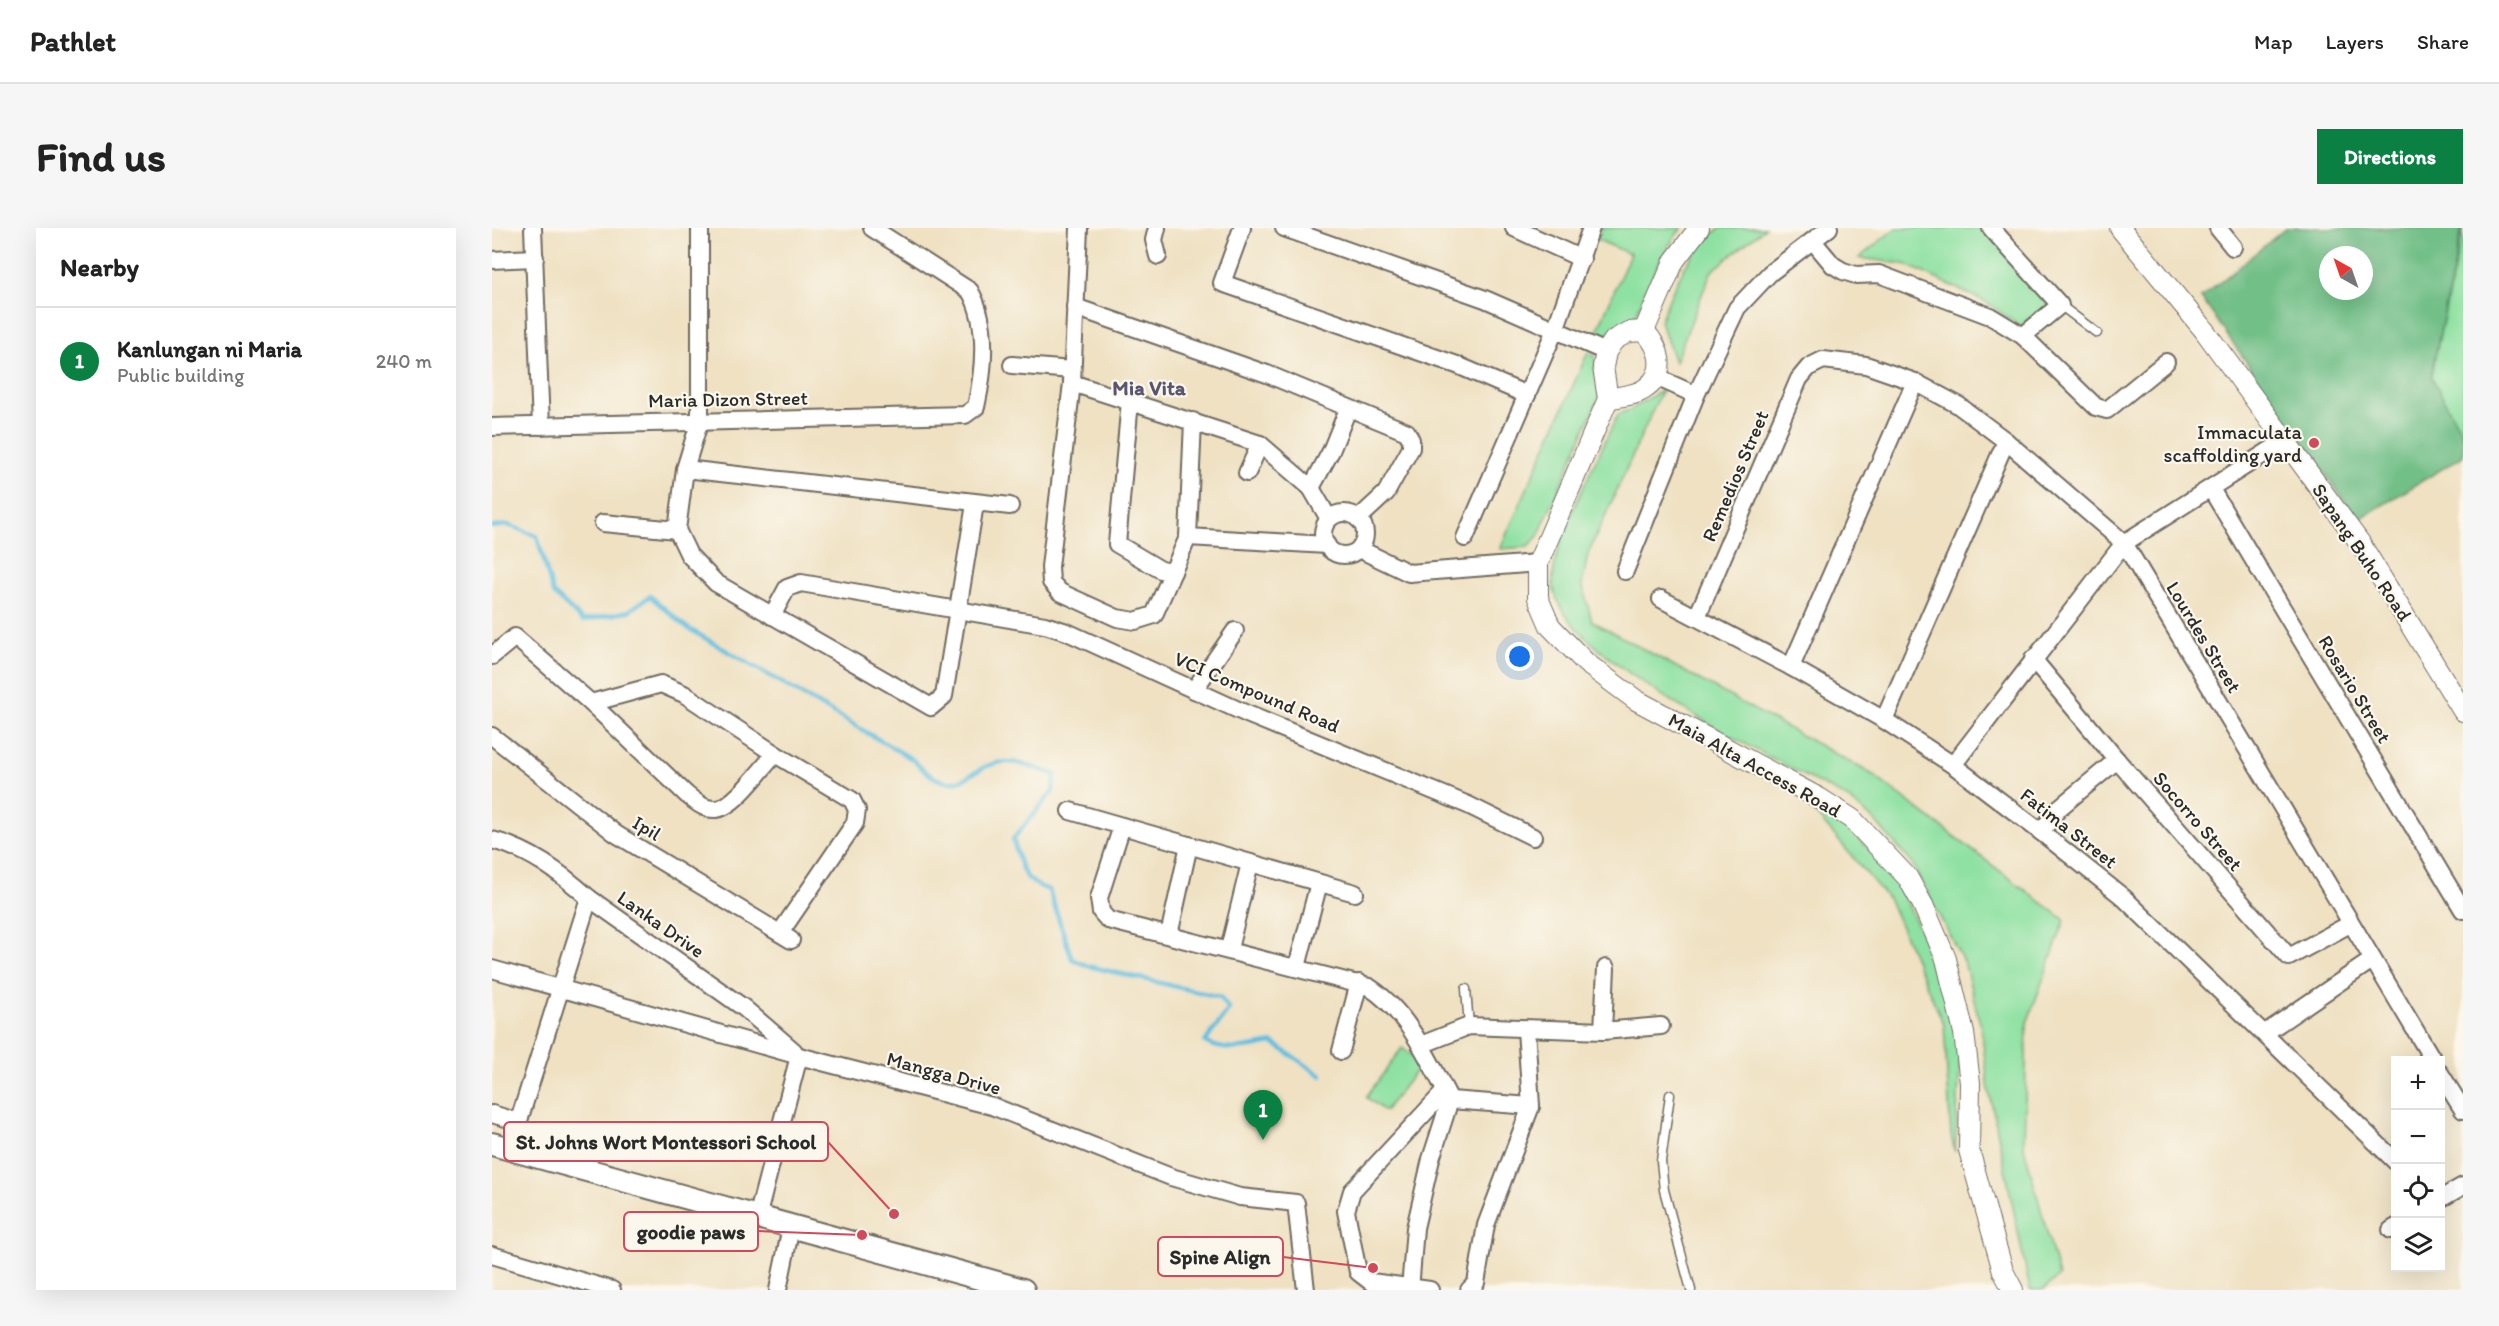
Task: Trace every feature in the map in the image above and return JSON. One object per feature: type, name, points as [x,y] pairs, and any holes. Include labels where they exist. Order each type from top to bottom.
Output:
[{"type":"main road","points":[[501,1146],[1023,1290]]},
{"type":"street","points":[[533,228],[541,426]]},
{"type":"street","points":[[700,228],[700,420],[685,469],[677,530],[689,555],[716,584],[931,707],[944,696],[975,504]]},
{"type":"street","name":"Maria Dizon Street","points":[[492,427],[965,415],[976,406],[981,384],[982,326],[977,303],[970,291],[872,228]]},
{"type":"street","points":[[1079,228],[1072,376],[1050,567],[1051,582],[1060,592],[1116,618],[1135,621],[1154,615],[1188,537],[1193,421]]},
{"type":"street","points":[[1157,228],[1155,240],[1158,256]]},
{"type":"street","points":[[1242,228],[1222,283],[1457,364],[1527,395]]},
{"type":"street","points":[[1284,228],[1312,233],[1485,299],[1606,352]]},
{"type":"street","points":[[1514,228],[1582,259]]},
{"type":"street","points":[[1465,538],[1555,330],[1582,259],[1591,228]]},
{"type":"street","points":[[1644,331],[1674,261],[1699,228]]},
{"type":"street","points":[[1625,571],[1696,395],[1737,308],[1770,273],[1814,242],[1829,228]]},
{"type":"street","points":[[1991,228],[2060,305],[2024,336]]},
{"type":"street","name":"Sapang Buho Road","points":[[2120,228],[2204,330],[2360,543],[2463,711]]},
{"type":"street","points":[[2218,228],[2233,247]]},
{"type":"street","points":[[1814,242],[1833,265],[1843,271],[1856,274],[1879,274],[1990,316],[2024,336],[2096,408],[2102,411],[2107,410],[2166,362]]},
{"type":"street","points":[[492,260],[535,258]]},
{"type":"street","points":[[1075,307],[1268,374],[1407,432],[1411,440],[1411,448],[1386,493],[1358,519]]},
{"type":"street","points":[[1644,331],[1656,343],[1662,380],[1632,394],[1608,399],[1603,367],[1606,352],[1614,339],[1628,332],[1644,331]]},
{"type":"street","name":"Lourdes Street","points":[[1823,360],[1866,365],[1915,382],[1958,405],[2006,441],[2124,543],[2431,1056]]},
{"type":"street","name":"Remedios Street","points":[[1697,617],[1799,379],[1809,367],[1823,360]]},
{"type":"street","points":[[1012,365],[1072,376],[1130,401],[1260,444],[1311,488],[1329,519]]},
{"type":"street","points":[[1662,380],[1696,395]]},
{"type":"street","points":[[1791,667],[1915,382]]},
{"type":"street","name":"Maia Alta Access Road","points":[[1608,399],[1538,563],[1538,598],[1550,626],[1586,663],[1636,700],[1809,792],[1852,819],[1908,878],[1935,931],[1956,996],[1970,1083],[1969,1150],[2001,1281],[2013,1290]]},
{"type":"street","points":[[1130,401],[1116,544],[1161,570],[1173,572]]},
{"type":"street","points":[[1311,488],[1331,451],[1348,409]]},
{"type":"street","points":[[1953,765],[2124,543],[2286,440]]},
{"type":"street","points":[[1884,720],[2006,441]]},
{"type":"street","points":[[1247,473],[1260,444]]},
{"type":"street","points":[[685,469],[975,504],[1010,506]]},
{"type":"street","name":"Rosario Street","points":[[2211,489],[2463,910]]},
{"type":"street","points":[[1344,513],[1358,519],[1365,534],[1359,549],[1344,555],[1336,553],[1327,545],[1323,534],[1329,519],[1344,513]]},
{"type":"street","points":[[603,523],[677,530]]},
{"type":"street","points":[[1188,537],[1327,545]]},
{"type":"street","points":[[1359,549],[1409,573],[1538,563]]},
{"type":"street","name":"VCI Compound Road","points":[[772,616],[787,588],[801,583],[1045,625],[1067,632],[1194,690],[1468,805],[1533,837]]},
{"type":"street","name":"Fatima Street","points":[[1661,599],[1791,667],[1884,720],[1953,765],[2041,832],[2123,897],[2391,1157]]},
{"type":"street","points":[[1194,690],[1235,631]]},
{"type":"street","points":[[492,656],[515,637],[591,703],[687,795],[704,807],[716,809],[729,806],[775,754],[684,694],[661,684],[591,703]]},
{"type":"street","name":"Socorro Street","points":[[2033,659],[2117,760],[2289,957],[2350,924]]},
{"type":"street","name":"Ipil","points":[[492,736],[616,834],[785,937],[855,823],[857,810],[852,800],[775,754]]},
{"type":"street","points":[[2041,832],[2059,808],[2117,760]]},
{"type":"street","points":[[1070,811],[1354,893]]},
{"type":"street","points":[[1122,826],[1099,898],[1101,912],[1117,924],[1229,949],[1359,983],[1380,993],[1421,1045],[1447,1095],[1415,1228],[1410,1289]]},
{"type":"street","name":"Lanka Drive","points":[[492,840],[518,846],[573,884],[589,898],[744,1008],[799,1056]]},
{"type":"street","points":[[1169,935],[1189,845]]},
{"type":"street","points":[[1229,949],[1250,863]]},
{"type":"street","points":[[1297,967],[1318,883]]},
{"type":"street","points":[[501,1146],[519,1122],[589,898]]},
{"type":"street","points":[[2265,1033],[2372,960]]},
{"type":"street","points":[[1603,1030],[1606,968]]},
{"type":"street","name":"Mangga Drive","points":[[492,969],[799,1056],[992,1106],[1183,1180],[1240,1197],[1296,1203],[1306,1290]]},
{"type":"street","points":[[1341,1051],[1359,983]]},
{"type":"street","points":[[1421,1045],[1468,1026],[1603,1030],[1661,1026]]},
{"type":"street","points":[[1469,1290],[1476,1283],[1486,1225],[1531,1106],[1526,1029]]},
{"type":"street","points":[[758,1218],[799,1056]]},
{"type":"street","points":[[2445,1081],[2463,1110]]},
{"type":"street","points":[[1447,1095],[1531,1106]]},
{"type":"street","points":[[1430,1290],[1371,1282],[1358,1272],[1347,1218],[1347,1204],[1357,1186],[1447,1095]]},
{"type":"street","points":[[492,1114],[519,1122]]},
{"type":"street","points":[[2445,1196],[2463,1186]]},
{"type":"street","points":[[778,1290],[791,1227]]},
{"type":"street","points":[[492,1255],[612,1290]]},
{"type":"lane","points":[[2060,305],[2097,333]]},
{"type":"lane","points":[[1466,990],[1468,1026]]},
{"type":"lane","points":[[1670,1095],[1661,1161],[1664,1190],[1691,1290]]},
{"type":"green space","points":[[1601,228],[1682,228],[1660,260],[1634,319],[1617,326],[1603,339],[1595,336],[1630,254],[1598,240]]},
{"type":"green space","points":[[1720,228],[1765,228],[1711,272],[1675,362],[1660,321],[1690,259]]},
{"type":"green space","points":[[1896,228],[1985,228],[2051,303],[2020,326],[1986,302],[1905,264],[1859,258]]},
{"type":"green space","points":[[2286,228],[2462,228],[2431,376],[2463,435],[2463,456],[2358,520],[2201,298]]},
{"type":"green space","points":[[2463,228],[2463,435],[2431,376]]},
{"type":"green space","points":[[1588,352],[1595,356],[1596,372],[1602,391],[1538,536],[1528,547],[1500,549]]},
{"type":"green space","points":[[1662,390],[1588,554],[1582,584],[1592,621],[1870,773],[2065,920],[2027,1023],[2024,1147],[2059,1276],[2043,1290],[2030,1290],[1989,1091],[1981,1027],[1965,965],[1912,863],[1875,821],[1847,798],[1678,705],[1631,674],[1592,643],[1564,612],[1553,583],[1554,566],[1578,499],[1618,414],[1632,409]]},
{"type":"green space","points":[[1812,809],[1852,831],[1895,878],[1944,979],[1961,1042],[1955,1152],[1951,1136],[1944,1025],[1889,900]]},
{"type":"green space","points":[[1402,1048],[1422,1063],[1385,1111],[1366,1097]]},
{"type":"waterway","points":[[492,527],[508,525],[537,536],[553,593],[583,621],[629,611],[650,596],[686,627],[912,759],[929,774],[942,781],[954,782],[995,763],[1010,762],[1055,774],[1053,791],[1013,839],[1020,865],[1027,877],[1049,890],[1072,959],[1088,966],[1220,997],[1229,1009],[1205,1042],[1230,1049],[1273,1043],[1322,1076]]},
{"type":"place","name":"Immaculata scaffolding yard","points":[[2314,443]]},
{"type":"place","name":"Kanlungan ni Maria","points":[[1263,1140]]},
{"type":"place","name":"St. Johns Wort Montessori School","points":[[894,1214]]},
{"type":"place","name":"goodie paws","points":[[862,1235]]},
{"type":"place","name":"Spine Align","points":[[1373,1268]]},
{"type":"district","name":"Mia Vita","points":[[1149,387]]}]
